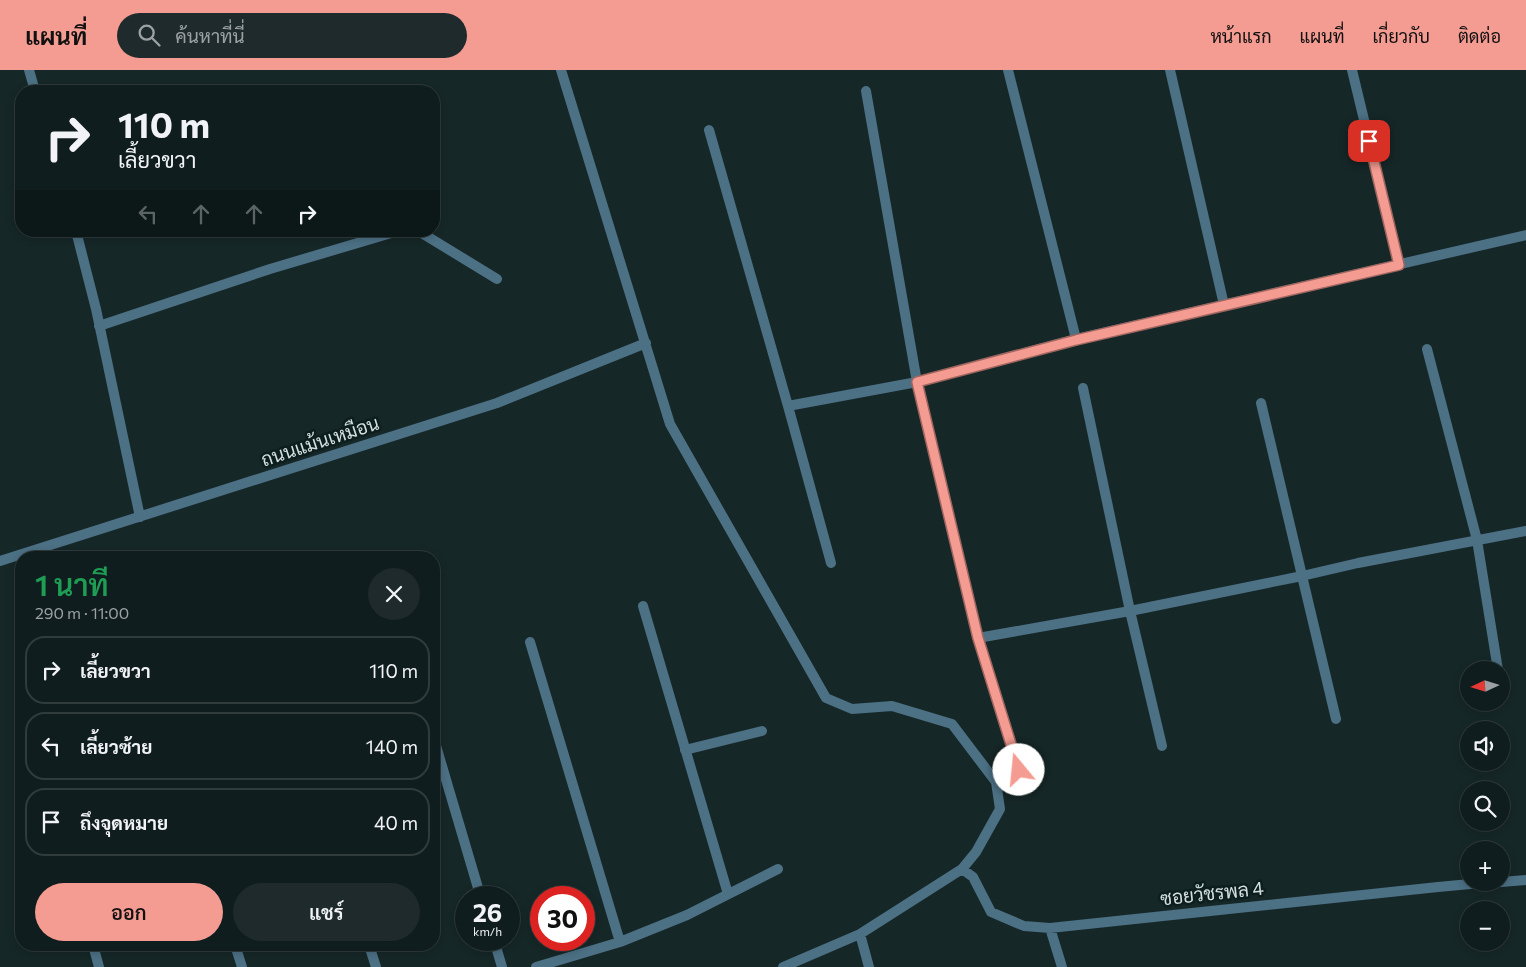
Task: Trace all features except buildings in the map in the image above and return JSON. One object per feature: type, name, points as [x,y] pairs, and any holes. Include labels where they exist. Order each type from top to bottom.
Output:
[{"type":"street","points":[[29,70],[33,85]]},
{"type":"street","points":[[561,70],[670,424],[826,698],[852,709],[892,706],[952,724],[996,782],[1000,809],[976,852],[962,869],[860,934],[802,963],[783,967]]},
{"type":"street","points":[[1008,70],[1076,340]]},
{"type":"street","points":[[1170,70],[1224,305]]},
{"type":"street","points":[[1352,70],[1399,265]]},
{"type":"street","points":[[866,91],[917,382],[978,638],[1019,770]]},
{"type":"street","points":[[709,130],[831,563]]},
{"type":"street","points":[[788,406],[917,382],[1076,340],[1526,235]]},
{"type":"street","points":[[77,237],[99,326],[140,517]]},
{"type":"street","points":[[99,326],[270,269],[378,237]]},
{"type":"street","points":[[428,237],[497,279]]},
{"type":"street","name":"ถนนแม้นเหมือน","points":[[32,551],[497,403],[646,343]]},
{"type":"street","points":[[1427,349],[1476,540],[1496,661]]},
{"type":"street","points":[[1083,388],[1130,611],[1162,746]]},
{"type":"street","points":[[1261,403],[1336,719]]},
{"type":"street","points":[[978,638],[1130,611],[1358,563],[1526,531]]},
{"type":"street","name":"ถนนแม้นเหมือน","points":[[0,561],[15,556]]},
{"type":"street","points":[[642,606],[728,894]]},
{"type":"street","points":[[530,642],[620,942]]},
{"type":"street","points":[[685,750],[762,730]]},
{"type":"street","points":[[440,758],[477,886]]},
{"type":"street","points":[[536,967],[620,942],[687,915],[778,869]]},
{"type":"street","name":"ซอยวัชรพล 4","points":[[962,869],[973,877],[991,912],[1024,926],[1050,928],[1460,885]]},
{"type":"street","points":[[1510,881],[1526,880]]},
{"type":"street","points":[[1050,928],[1062,967]]},
{"type":"street","points":[[860,934],[869,967]]},
{"type":"street","points":[[95,951],[99,967]]},
{"type":"street","points":[[237,951],[242,967]]},
{"type":"street","points":[[371,951],[376,967]]},
{"type":"street","points":[[497,951],[502,967]]},
{"type":"route","points":[[1019,770],[978,638],[917,382],[1076,340],[1399,265],[1369,141]]}]
